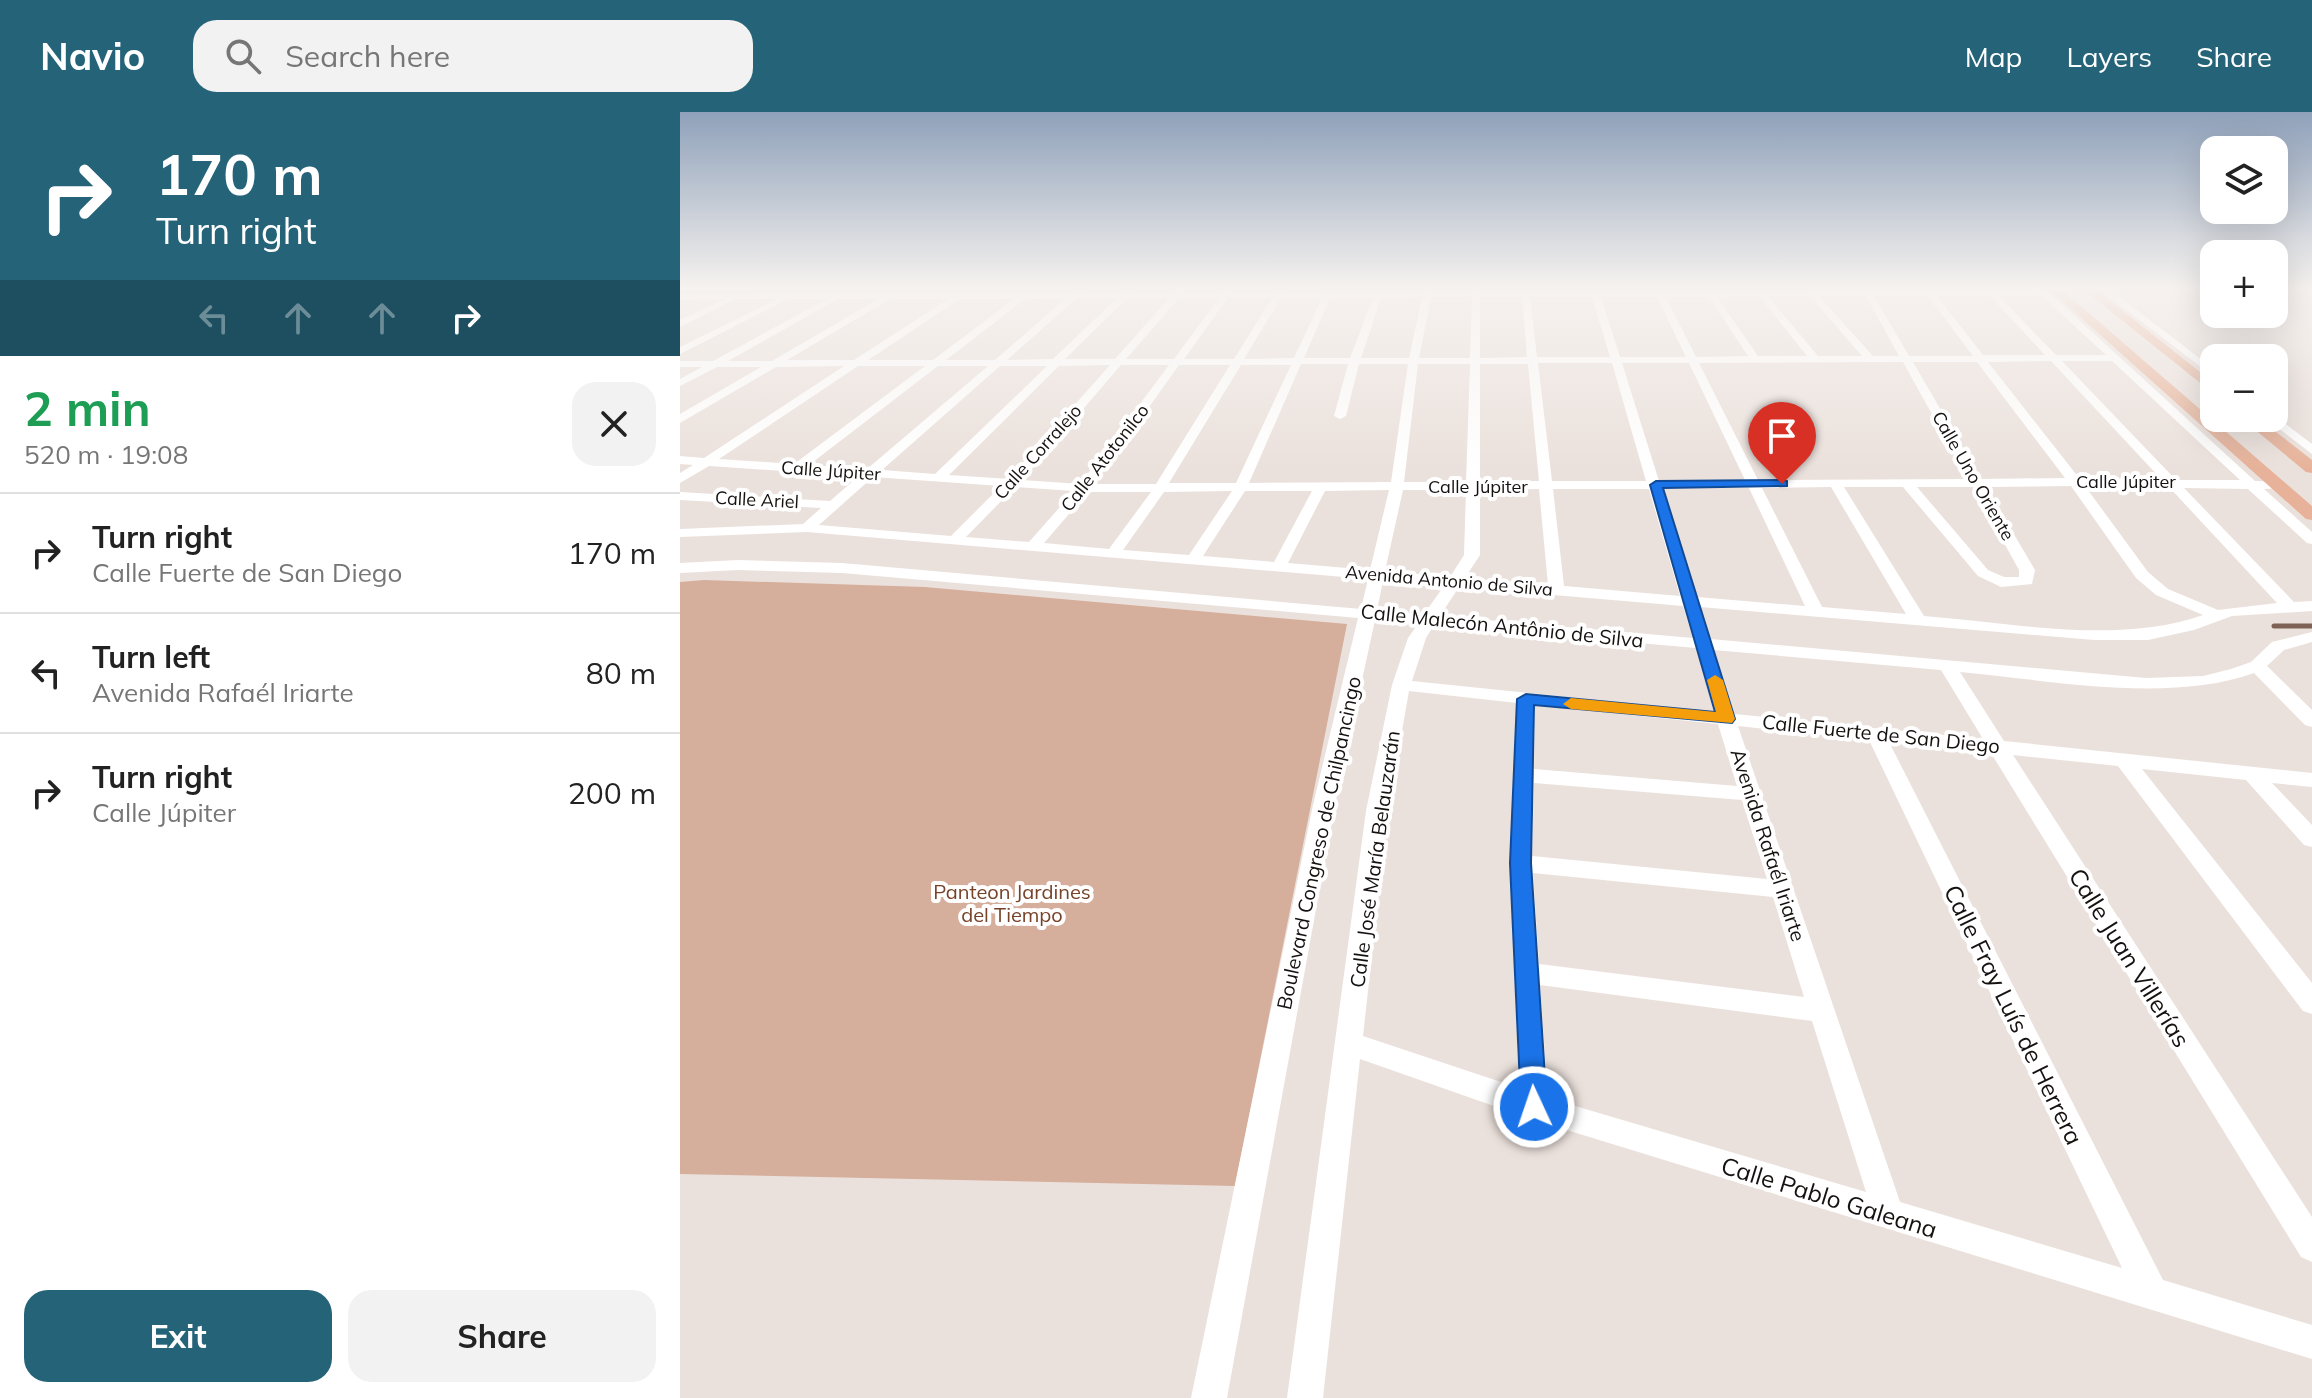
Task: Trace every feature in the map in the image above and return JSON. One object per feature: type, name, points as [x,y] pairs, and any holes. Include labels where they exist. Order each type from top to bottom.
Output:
[{"type":"main road","points":[[2114,349],[2312,515]]},
{"type":"main road","points":[[2162,349],[2200,379]]},
{"type":"main road","points":[[2267,432],[2312,468]]},
{"type":"street","points":[[680,383],[743,349]]},
{"type":"street","points":[[680,419],[800,349]]},
{"type":"street","points":[[680,479],[878,349]]},
{"type":"street","points":[[797,468],[956,349]]},
{"type":"street","points":[[807,528],[1013,349]]},
{"type":"street","points":[[939,477],[1072,349]]},
{"type":"street","name":"Calle Corralejo","points":[[954,541],[1012,483],[1129,349]]},
{"type":"street","name":"Calle Atotonilco","points":[[1033,547],[1084,488],[1188,349]]},
{"type":"street","points":[[1113,554],[1160,488],[1244,349]]},
{"type":"street","points":[[1193,560],[1241,487],[1303,349]]},
{"type":"street","points":[[1340,416],[1359,349]]},
{"type":"street","name":"Boulevard Congreso de Chilpancingo","points":[[1209,1398],[1324,805],[1397,487],[1416,349]]},
{"type":"street","name":"Calle José María Belauzarán","points":[[1305,1398],[1377,811],[1401,685],[1413,648],[1472,555],[1475,349]]},
{"type":"street","points":[[1534,349],[1557,591]]},
{"type":"street","name":"Avenida Rafaél Iriarte","points":[[1612,349],[1726,719],[1889,1216]]},
{"type":"street","points":[[1689,349],[1816,611]]},
{"type":"street","points":[[1748,349],[1755,359]]},
{"type":"street","points":[[1807,349],[1815,359]]},
{"type":"street","points":[[1861,349],[1870,359]]},
{"type":"street","name":"Calle Uno Oriente","points":[[1899,349],[2028,575],[2026,581],[2010,583],[1992,580],[1983,573],[1907,483]]},
{"type":"street","points":[[1973,349],[2075,482]]},
{"type":"street","points":[[2044,349],[2289,606]]},
{"type":"street","points":[[2106,349],[2312,540]]},
{"type":"street","points":[[2181,349],[2200,363]]},
{"type":"street","points":[[680,364],[2114,358]]},
{"type":"street","points":[[2288,431],[2312,450]]},
{"type":"street","name":"Calle Júpiter","points":[[680,460],[1084,488],[2075,482],[2277,485]]},
{"type":"street","name":"Avenida Antonio de Silva","points":[[2075,482],[2142,575],[2156,588],[2215,614]]},
{"type":"street","points":[[1835,483],[1918,620]]},
{"type":"street","points":[[1279,567],[1321,486]]},
{"type":"street","name":"Calle Ariel","points":[[680,496],[834,505]]},
{"type":"street","name":"Avenida Antonio de Silva","points":[[680,533],[807,528],[1691,603],[2125,636],[2173,630],[2215,614],[2312,606]]},
{"type":"street","name":"Calle Malecón Antônio de Silva","points":[[680,568],[738,565],[842,568],[1155,598],[1368,613],[1948,667],[2156,683],[2203,681],[2257,666],[2278,646],[2312,637]]},
{"type":"street","points":[[2257,666],[2312,721]]},
{"type":"street","name":"Calle Juan Villerías","points":[[1948,667],[2312,1246]]},
{"type":"street","name":"Calle Fuerte de San Diego","points":[[1401,685],[2312,780]]},
{"type":"street","points":[[1526,699],[1521,863],[1534,1107]]},
{"type":"street","name":"Calle Fray Luís de Herrera","points":[[1876,735],[2152,1294]]},
{"type":"street","points":[[2124,760],[2312,1003]]},
{"type":"street","points":[[2252,774],[2312,839]]},
{"type":"street","points":[[1522,775],[1752,794]]},
{"type":"street","points":[[1521,863],[1783,889]]},
{"type":"street","points":[[1528,973],[1824,1011]]},
{"type":"street","name":"Calle Pablo Galeana","points":[[1349,1043],[1534,1107],[2312,1342]]},
{"type":"green space","name":"Panteon Jardines del Tiempo","points":[[704,580],[925,587],[1347,624],[1235,1186],[680,1174],[680,582]]},
{"type":"waterway","points":[[2274,626],[2312,626]]},
{"type":"slow traffic","points":[[1571,704],[1726,719],[1715,680]]},
{"type":"route","points":[[1534,1107],[1521,863],[1526,699],[1726,719],[1656,485],[1782,484]]}]
